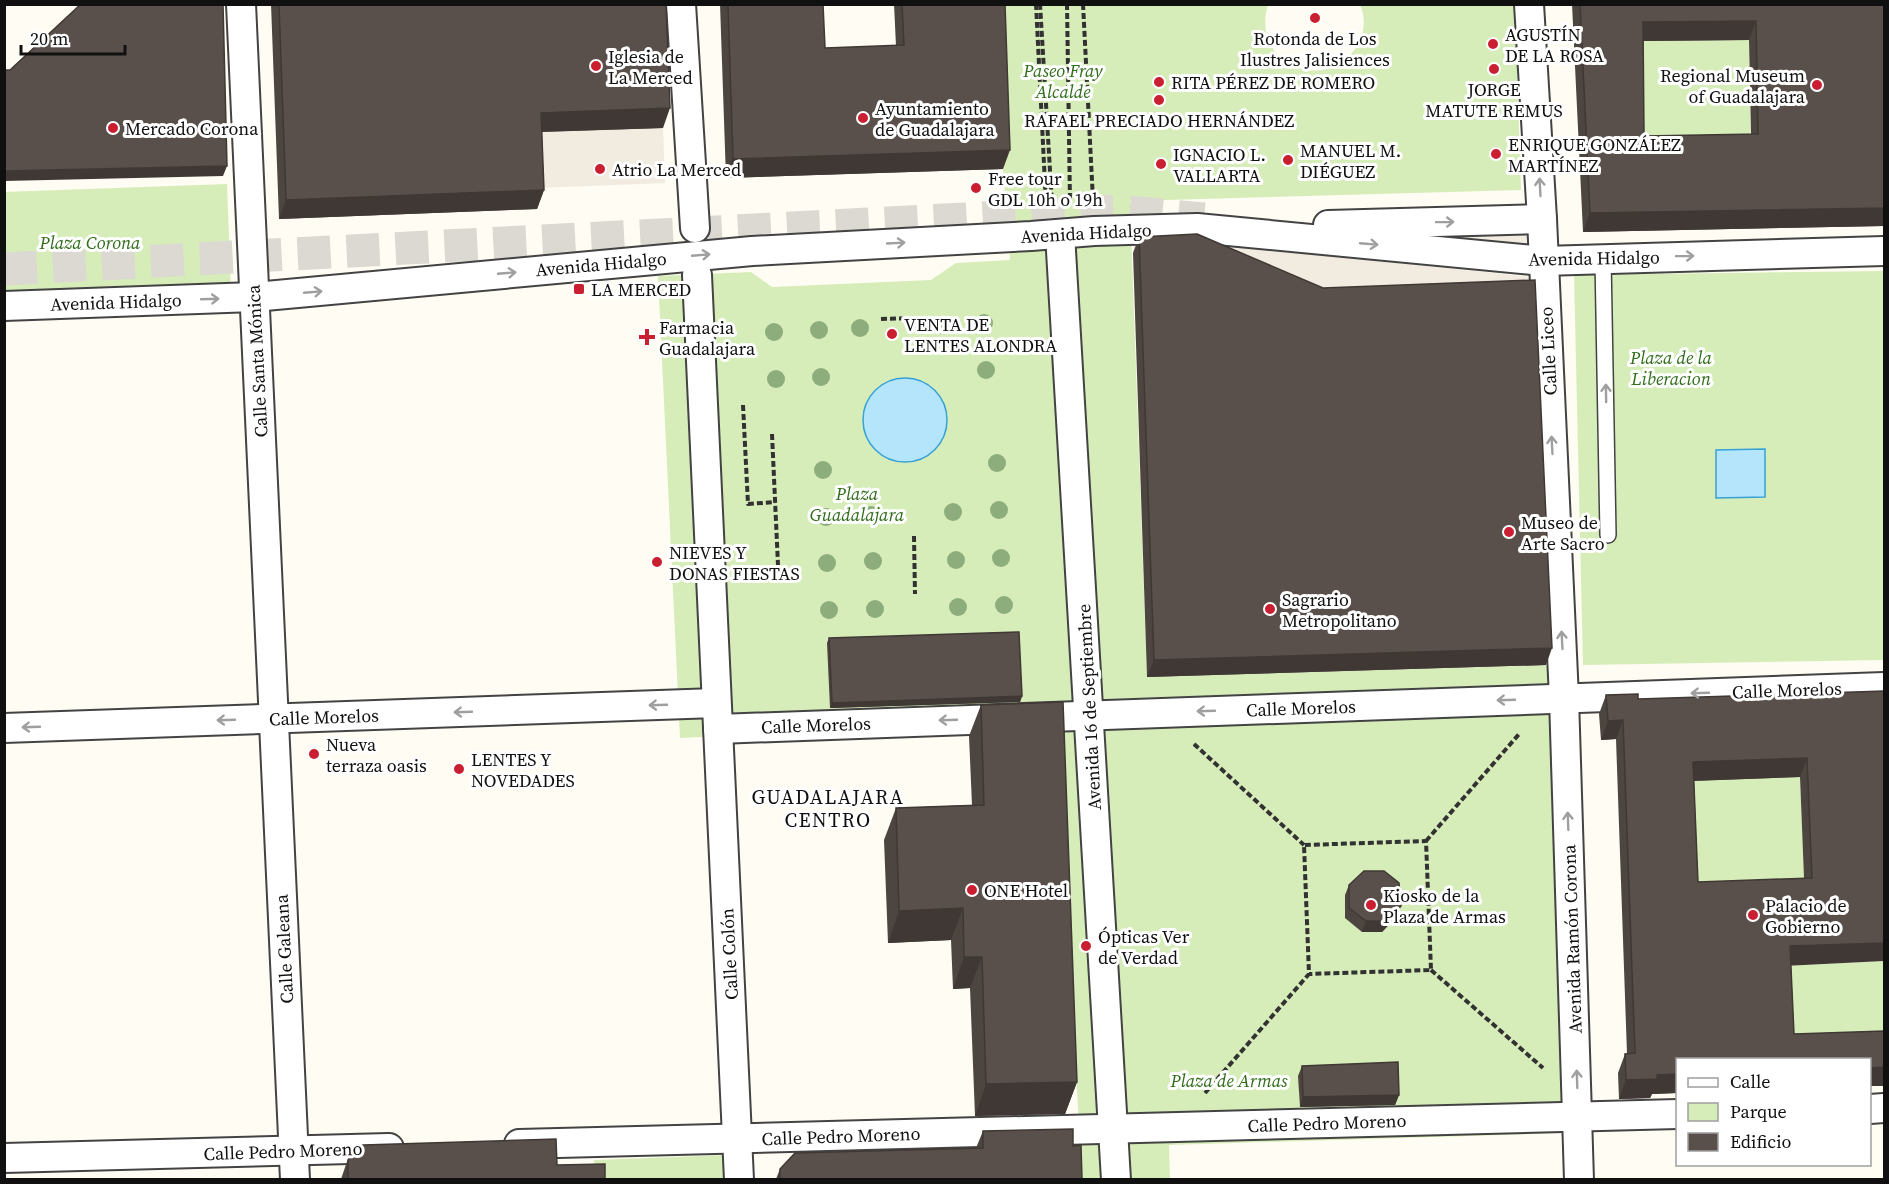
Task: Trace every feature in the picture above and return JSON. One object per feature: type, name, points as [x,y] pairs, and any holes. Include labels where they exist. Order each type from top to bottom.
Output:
[{"type":"street","name":"Calle Santa Mónica","points":[[241,4],[274,718]]},
{"type":"street","points":[[681,4],[695,228]]},
{"type":"street","name":"Calle Liceo","points":[[1529,4],[1542,219],[1557,699]]},
{"type":"street","name":"Avenida Hidalgo","points":[[4,306],[254,297],[752,250],[1094,231],[1542,219]]},
{"type":"street","name":"Avenida Hidalgo","points":[[1197,228],[1543,261],[1884,251]]},
{"type":"street","name":"Avenida 16 de Septiembre","points":[[1057,234],[1090,716],[1116,1179]]},
{"type":"street","name":"Calle Colón","points":[[697,275],[739,1179]]},
{"type":"street","name":"Calle Morelos","points":[[4,728],[274,718],[1090,716],[1884,687]]},
{"type":"street","name":"Avenida Ramón Corona","points":[[1557,699],[1578,1107],[1579,1179]]},
{"type":"street","name":"Calle Galeana","points":[[274,718],[295,1179]]},
{"type":"street","name":"Calle Pedro Moreno","points":[[492,1145],[1176,1127],[1578,1107],[1676,1114]]},
{"type":"street","name":"Calle Pedro Moreno","points":[[4,1158],[410,1147]]},
{"type":"lane","points":[[1603,259],[1608,535]]},
{"type":"path","points":[[1040,4],[1057,234]]},
{"type":"path","points":[[1083,4],[1094,231]]},
{"type":"path","points":[[881,319],[912,318],[912,330]]},
{"type":"path","points":[[743,405],[748,504],[775,502]]},
{"type":"path","points":[[772,434],[778,565]]},
{"type":"path","points":[[914,536],[915,594]]},
{"type":"path","points":[[1557,699],[1426,841],[1431,970],[1578,1107]]},
{"type":"path","points":[[1160,713],[1304,845],[1426,841]]},
{"type":"path","points":[[1176,1127],[1309,974],[1304,845]]},
{"type":"path","points":[[1309,974],[1431,970]]},
{"type":"green space","points":[[997,5],[1268,5],[1265,26],[1271,44],[1282,58],[1297,67],[1314,70],[1332,68],[1348,58],[1363,31],[1364,22],[1360,5],[1515,5],[1521,190],[1130,201],[1147,677],[1549,665],[1563,1133],[1169,1145],[1170,1179],[1082,1179],[1056,720],[680,738],[658,276],[751,272],[772,287],[931,280],[956,263],[1010,260],[1003,169]]},
{"type":"green space","points":[[1749,40],[1751,153],[1637,155],[1636,41]]},
{"type":"green space","name":"Plaza Corona","points":[[227,184],[231,290],[5,298],[4,192]]},
{"type":"green space","name":"Plaza de la Liberacion","points":[[1884,271],[1884,660],[1583,665],[1574,275]]},
{"type":"green space","points":[[1800,777],[1805,897],[1691,901],[1686,781]]},
{"type":"green space","points":[[1884,961],[1884,1050],[1787,1053],[1784,966]]},
{"type":"green space","points":[[727,1155],[728,1179],[595,1179],[594,1160]]},
{"type":"shaded area","name":"Atrio La Merced","points":[[663,128],[665,183],[536,188],[534,132]]},
{"type":"shaded area","points":[[1527,229],[1528,249],[1317,230]]},
{"type":"shaded area","points":[[1200,242],[1531,277],[1532,296],[1317,305],[1133,253],[1133,245]]},
{"type":"water","points":[[905,378],[921,381],[935,390],[944,404],[947,420],[944,436],[935,450],[921,459],[905,462],[889,459],[875,450],[866,436],[863,420],[866,404],[875,390],[889,381]]},
{"type":"water","points":[[1765,449],[1765,497],[1716,498],[1716,450]]},
{"type":"building","name":"Mercado Corona","points":[[81,4],[223,4],[227,166],[4,171],[4,70],[10,70]]},
{"type":"building","points":[[279,4],[666,4],[670,108],[541,113],[544,190],[286,200]]},
{"type":"building","name":"Ayuntamiento de Guadalajara","points":[[728,4],[823,4],[825,48],[904,45],[902,4],[1005,4],[1010,150],[733,159]]},
{"type":"building","name":"Regional Museum of Guadalajara","points":[[1580,4],[1884,4],[1884,208],[1590,213]],"holes":[[[1756,21],[1758,134],[1644,136],[1643,22]]]},
{"type":"building","points":[[1197,234],[1323,288],[1535,280],[1552,648],[1154,660],[1139,237]]},
{"type":"building","points":[[1019,632],[1022,696],[832,703],[829,638]]},
{"type":"building","name":"Palacio de Gobierno","points":[[1884,691],[1884,943],[1790,946],[1794,1034],[1884,1031],[1884,1067],[1871,1068],[1871,1058],[1676,1058],[1676,1074],[1657,1075],[1657,1079],[1626,1080],[1625,1054],[1635,1053],[1623,720],[1608,721],[1606,695],[1638,694],[1638,699]],"holes":[[[1807,758],[1812,878],[1698,882],[1693,762]]]},
{"type":"building","name":"ONE Hotel","points":[[1063,702],[1077,1082],[986,1084],[982,957],[964,957],[963,908],[899,911],[896,808],[984,805],[981,705]]},
{"type":"building","name":"Kiosko de la Plaza de Armas","points":[[1364,871],[1384,871],[1399,883],[1401,906],[1385,921],[1366,921],[1349,908],[1349,885]]},
{"type":"building","points":[[1398,1062],[1399,1095],[1303,1097],[1302,1066]]},
{"type":"building","points":[[1073,1129],[1073,1146],[1081,1145],[1082,1179],[780,1179],[780,1169],[795,1153],[983,1148],[983,1131]]},
{"type":"building","points":[[556,1139],[557,1165],[605,1164],[605,1179],[348,1179],[348,1161],[352,1147]]},
{"type":"tunnel","points":[[4,269],[1118,211],[1204,219]]},
{"type":"place","name":"Rotonda de Los Ilustres Jalisiences","points":[[1315,18]]},
{"type":"place","name":"AGUSTÍN DE LA ROSA","points":[[1493,44]]},
{"type":"place","name":"Iglesia de La Merced","points":[[596,66]]},
{"type":"place","name":"JORGE MATUTE REMUS","points":[[1494,69]]},
{"type":"place","name":"RITA PÉREZ DE ROMERO","points":[[1159,82]]},
{"type":"place","name":"Regional Museum of Guadalajara","points":[[1817,85]]},
{"type":"place","name":"RAFAEL PRECIADO HERNÁNDEZ","points":[[1159,100]]},
{"type":"place","name":"Ayuntamiento de Guadalajara","points":[[863,118]]},
{"type":"place","name":"Mercado Corona","points":[[113,128]]},
{"type":"place","name":"ENRIQUE GONZÁLEZ MARTÍNEZ","points":[[1496,154]]},
{"type":"place","name":"MANUEL M. DIÉGUEZ","points":[[1288,160]]},
{"type":"place","name":"IGNACIO L. VALLARTA","points":[[1161,164]]},
{"type":"place","name":"Atrio La Merced","points":[[600,169]]},
{"type":"place","name":"Free tour GDL 10h o 19h","points":[[976,188]]},
{"type":"place","name":"LA MERCED","points":[[579,289]]},
{"type":"place","name":"VENTA DE LENTES ALONDRA","points":[[892,334]]},
{"type":"place","name":"Farmacia Guadalajara","points":[[647,337]]},
{"type":"place","name":"Museo de Arte Sacro","points":[[1509,532]]},
{"type":"place","name":"NIEVES Y DONAS FIESTAS","points":[[657,562]]},
{"type":"place","name":"Sagrario Metropolitano","points":[[1270,609]]},
{"type":"place","name":"Nueva terraza oasis","points":[[314,754]]},
{"type":"place","name":"LENTES Y NOVEDADES","points":[[459,769]]},
{"type":"place","name":"ONE Hotel","points":[[972,890]]},
{"type":"place","name":"Kiosko de la Plaza de Armas","points":[[1371,905]]},
{"type":"place","name":"Palacio de Gobierno","points":[[1753,915]]},
{"type":"place","name":"Ópticas Ver de Verdad","points":[[1086,946]]},
{"type":"district","name":"GUADALAJARA CENTRO","points":[[828,808]]},
{"type":"park label","name":"Paseo Fray Alcalde","points":[[1063,80]]},
{"type":"park label","name":"Plaza Guadalajara","points":[[857,503]]},
{"type":"park label","name":"Plaza de Armas","points":[[1229,1080]]}]
